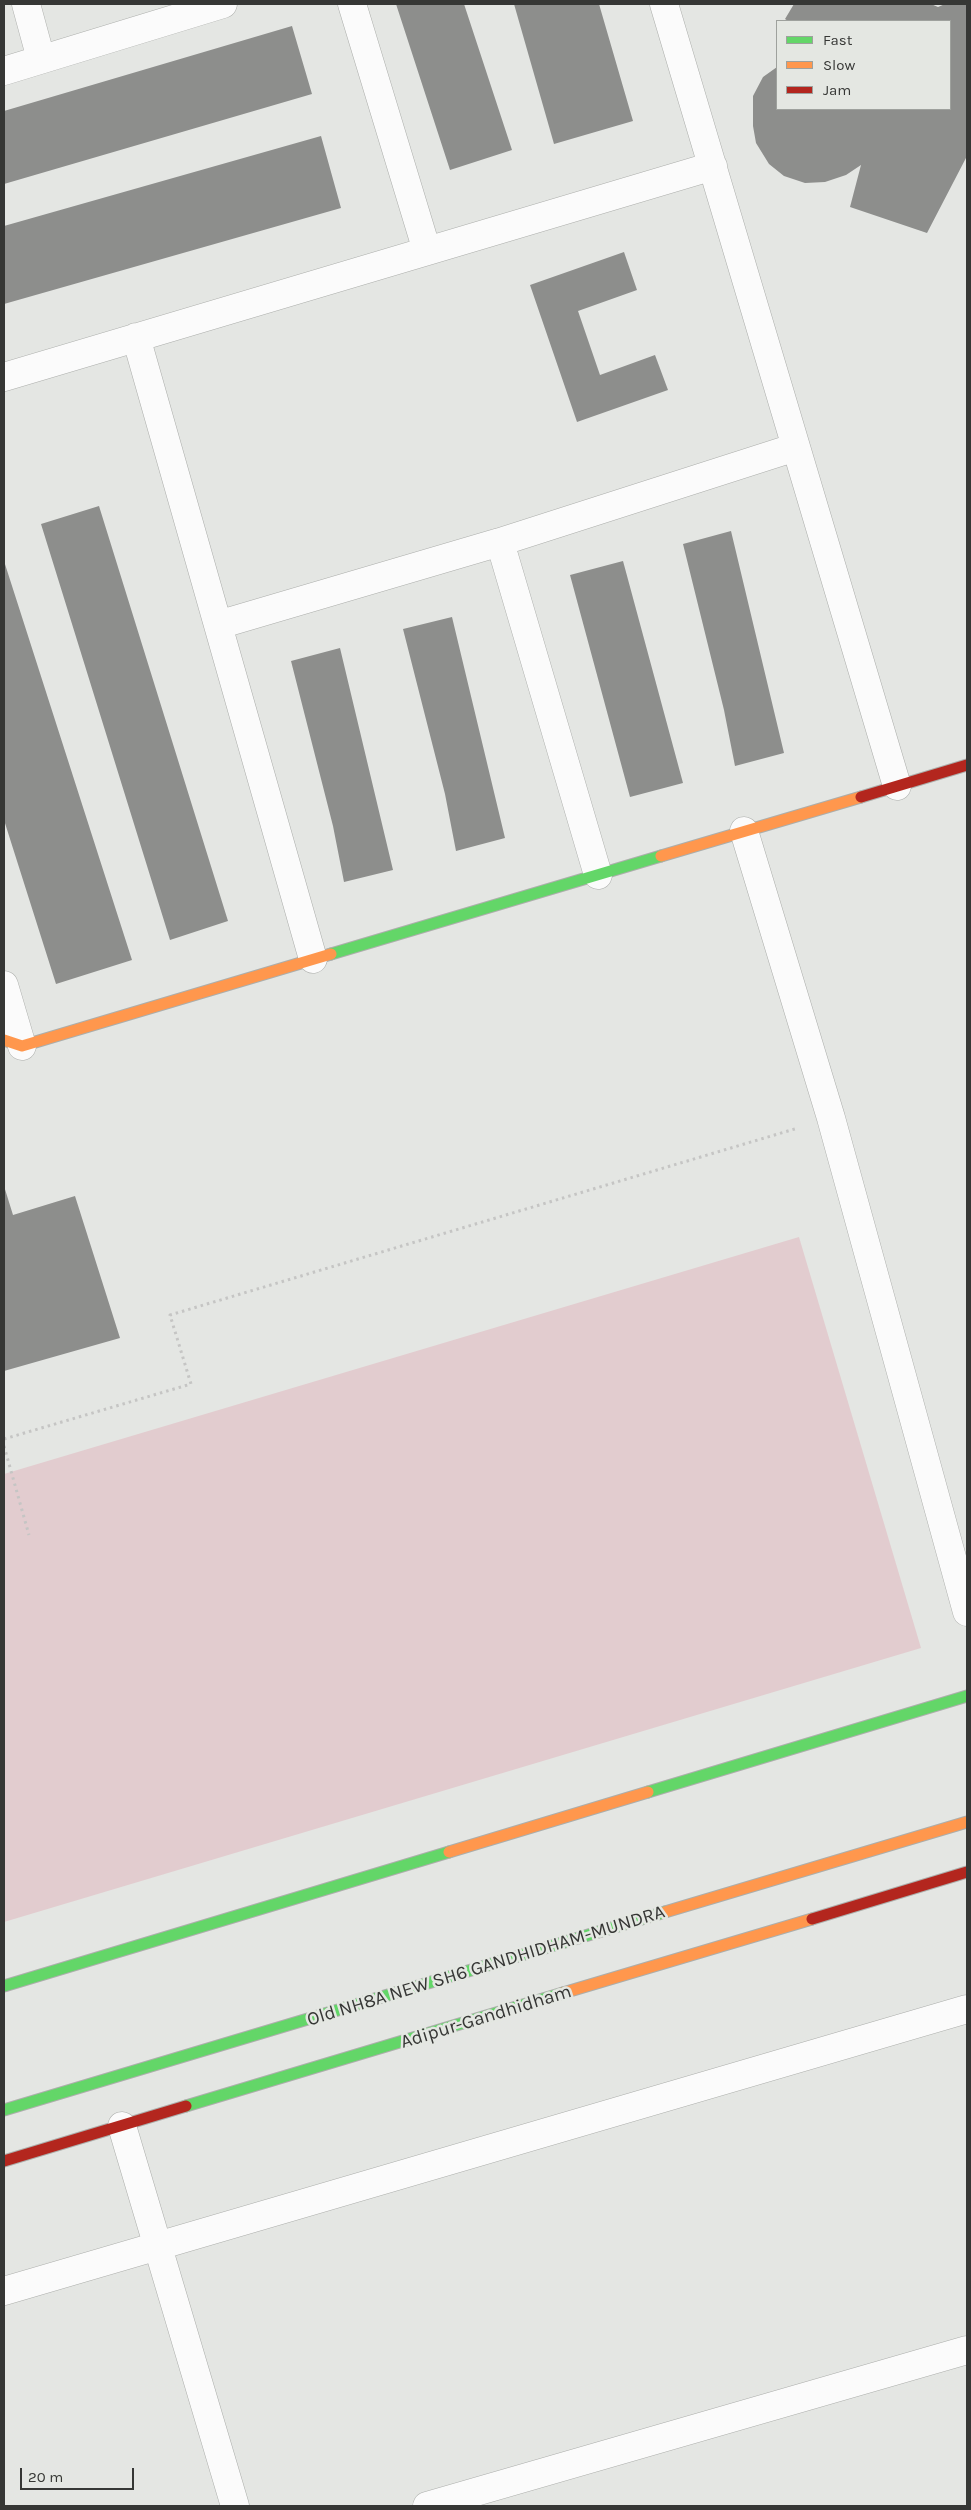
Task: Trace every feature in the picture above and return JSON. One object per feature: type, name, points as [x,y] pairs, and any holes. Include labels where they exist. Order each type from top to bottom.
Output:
[{"type":"main road","points":[[13,1043],[313,960],[967,765]]},
{"type":"main road","points":[[4,1986],[967,1696]]},
{"type":"main road","name":"Old NH8A NEW SH6 GANDHIDHAM-MUNDRA","points":[[4,2110],[967,1822]]},
{"type":"main road","name":"Adipur-Gandhidham","points":[[4,2161],[967,1872]]},
{"type":"street","points":[[26,4],[41,59]]},
{"type":"street","points":[[4,71],[224,4]]},
{"type":"street","points":[[352,4],[427,251]]},
{"type":"street","points":[[664,4],[897,786]]},
{"type":"street","points":[[4,377],[713,166]]},
{"type":"street","points":[[136,337],[313,960]]},
{"type":"street","points":[[218,625],[500,542],[796,447]]},
{"type":"street","points":[[500,542],[598,874]]},
{"type":"street","points":[[744,831],[831,1118],[967,1612]]},
{"type":"street","points":[[4,985],[13,1043]]},
{"type":"street","points":[[4,2291],[967,2009]]},
{"type":"street","points":[[122,2126],[235,2506]]},
{"type":"street","points":[[427,2506],[967,2350]]},
{"type":"path","points":[[4,1439],[191,1384],[170,1315],[831,1118]]},
{"type":"path","points":[[4,1446],[29,1535]]},
{"type":"shaded area","points":[[799,1237],[921,1648],[4,1922],[4,1474]]},
{"type":"building","points":[[396,4],[464,4],[512,150],[450,170]]},
{"type":"building","points":[[514,4],[599,4],[633,121],[554,144]]},
{"type":"building","points":[[794,4],[931,4],[938,7],[945,4],[967,4],[967,156],[927,233],[850,207],[861,165],[846,175],[825,182],[805,183],[784,176],[769,164],[756,143],[753,126],[753,96],[763,77],[776,68],[776,110],[951,110],[951,20],[785,19]]},
{"type":"building","points":[[292,26],[312,94],[4,184],[4,111]]},
{"type":"building","points":[[321,136],[341,208],[4,304],[4,226]]},
{"type":"building","points":[[624,252],[637,290],[578,311],[600,375],[655,355],[668,390],[577,422],[530,285]]},
{"type":"building","points":[[99,506],[228,921],[170,940],[41,524]]},
{"type":"building","points":[[731,531],[784,753],[735,766],[724,710],[683,544]]},
{"type":"building","points":[[4,561],[132,960],[56,984],[4,820]]},
{"type":"building","points":[[623,561],[683,783],[630,797],[570,575]]},
{"type":"building","points":[[452,617],[505,838],[456,851],[445,794],[403,629]]},
{"type":"building","points":[[340,648],[393,870],[344,882],[333,826],[291,661]]},
{"type":"building","points":[[4,1186],[13,1215],[75,1196],[120,1338],[4,1371]]},
{"type":"traffic: fast","points":[[331,954],[661,856]]},
{"type":"traffic: fast","points":[[648,1792],[967,1696]]},
{"type":"traffic: fast","points":[[4,1986],[449,1852]]},
{"type":"traffic: fast","points":[[4,2110],[665,1912]]},
{"type":"traffic: fast","points":[[186,2106],[563,1993]]},
{"type":"traffic: slow","points":[[661,856],[861,797]]},
{"type":"traffic: slow","points":[[4,1040],[22,1046],[331,954]]},
{"type":"traffic: slow","points":[[449,1852],[648,1792]]},
{"type":"traffic: slow","points":[[665,1912],[967,1822]]},
{"type":"traffic: slow","points":[[563,1993],[812,1919]]},
{"type":"traffic: jam","points":[[861,797],[967,765]]},
{"type":"traffic: jam","points":[[812,1919],[967,1872]]},
{"type":"traffic: jam","points":[[4,2161],[186,2106]]}]
